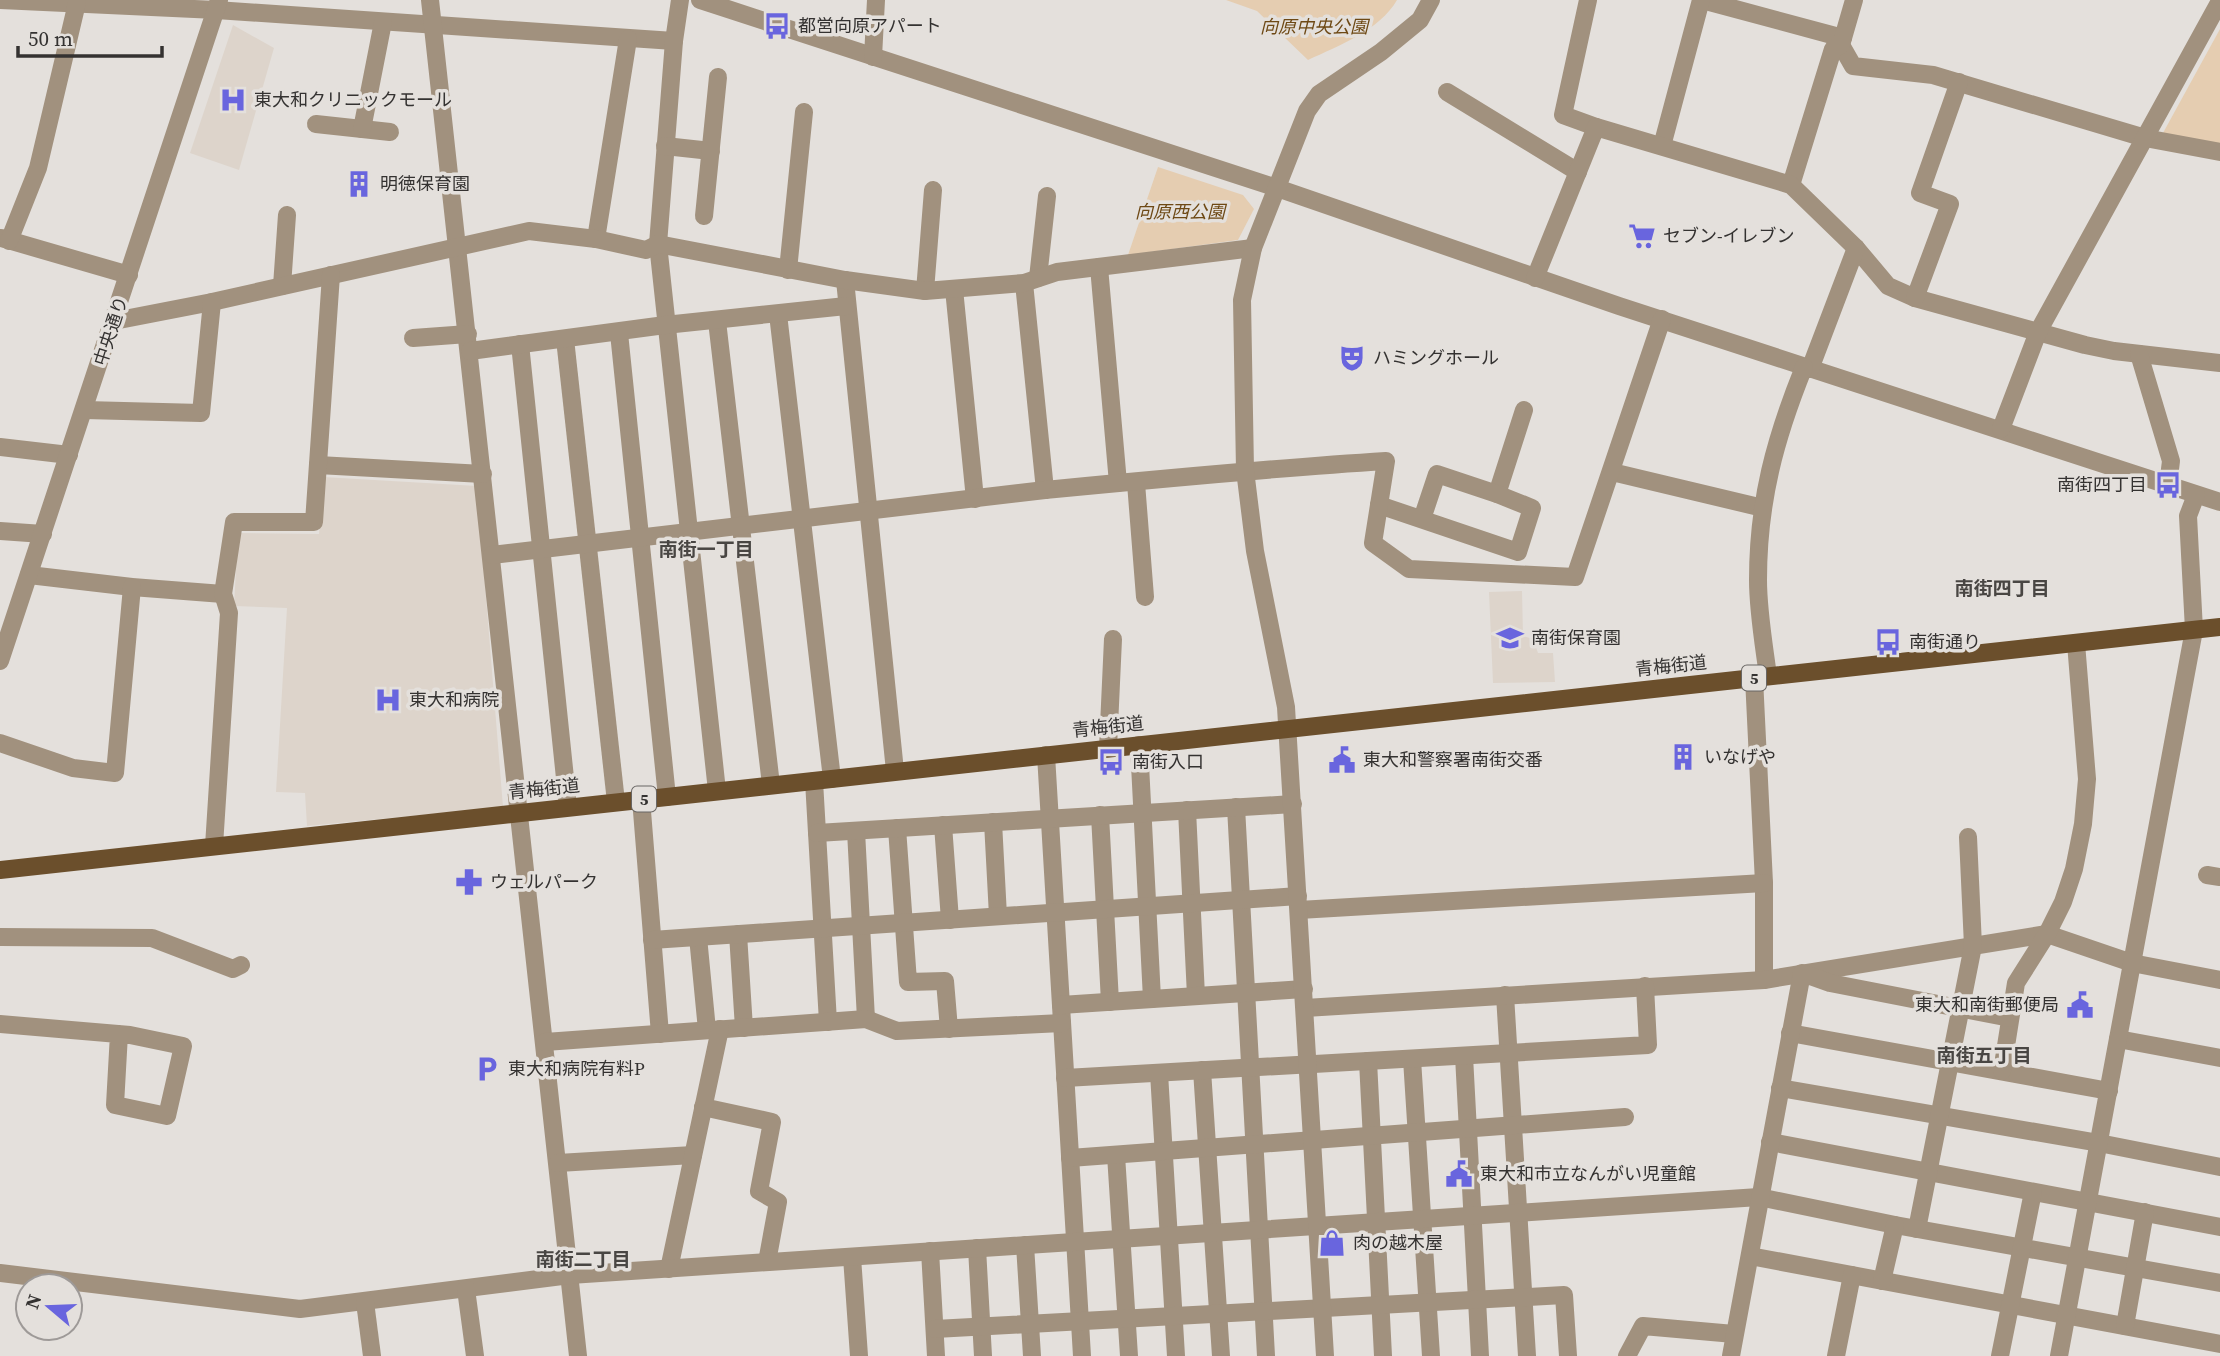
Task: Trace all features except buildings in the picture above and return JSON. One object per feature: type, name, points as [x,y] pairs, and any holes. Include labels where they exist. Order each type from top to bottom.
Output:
[{"type":"main road","name":"青梅街道","points":[[0,870],[2220,628]]},
{"type":"street","points":[[0,0],[217,5],[383,22],[674,41]]},
{"type":"street","points":[[430,0],[578,1356]]},
{"type":"street","points":[[680,0],[674,41],[658,244],[717,791]]},
{"type":"street","points":[[700,0],[1277,188],[1535,278],[2220,502]]},
{"type":"street","points":[[873,57],[876,0]]},
{"type":"street","points":[[1325,1356],[1288,729],[1255,551],[1245,470],[1242,300],[1253,247],[1307,111],[1319,94],[1420,20],[1431,0]]},
{"type":"street","points":[[1588,0],[1563,116],[1791,185],[1856,248],[1888,286],[1916,298],[2085,345],[2220,363]]},
{"type":"street","points":[[1662,146],[1702,0],[1842,42],[1853,66],[1933,75],[2145,138],[2220,152]]},
{"type":"street","points":[[1791,185],[1833,49],[1842,42],[1854,0]]},
{"type":"street","points":[[2001,429],[2038,332],[2220,1]]},
{"type":"street","points":[[76,3],[38,168],[5,240],[129,275]]},
{"type":"street","name":"中央通り","points":[[0,661],[217,5]]},
{"type":"street","points":[[362,129],[383,22]]},
{"type":"street","points":[[596,240],[628,39]]},
{"type":"street","points":[[704,216],[718,78]]},
{"type":"street","points":[[1916,298],[1950,204],[1920,193],[1959,82]]},
{"type":"street","points":[[1447,92],[1578,172]]},
{"type":"street","points":[[788,270],[804,112]]},
{"type":"street","points":[[316,124],[390,132]]},
{"type":"street","points":[[1535,278],[1596,127]]},
{"type":"street","points":[[665,146],[711,151]]},
{"type":"street","points":[[925,291],[933,190]]},
{"type":"street","points":[[1045,490],[1031,280],[1047,196]]},
{"type":"street","points":[[282,286],[287,215]]},
{"type":"street","points":[[114,321],[212,302],[529,231],[646,250],[658,244],[788,270],[925,291],[1031,280],[1057,272],[1253,247]]},
{"type":"street","points":[[1764,980],[1758,579],[1763,508],[1771,459],[1784,417],[1856,248]]},
{"type":"street","points":[[1098,267],[1118,483]]},
{"type":"street","points":[[214,846],[229,613],[223,594],[234,522],[314,522],[331,275]]},
{"type":"street","points":[[845,280],[895,771]]},
{"type":"street","points":[[954,289],[975,499]]},
{"type":"street","points":[[85,410],[201,413],[212,302]]},
{"type":"street","points":[[413,338],[520,345],[665,325],[846,306]]},
{"type":"street","points":[[778,314],[800,519],[823,780],[817,833],[828,1022]]},
{"type":"street","points":[[492,555],[1045,490],[1245,470],[1386,461],[1373,543],[1409,569],[1575,578],[1662,319]]},
{"type":"street","points":[[717,321],[771,785]]},
{"type":"street","points":[[619,332],[667,797]]},
{"type":"street","points":[[565,339],[616,802]]},
{"type":"street","points":[[520,345],[568,807]]},
{"type":"street","points":[[2138,354],[2171,461],[2168,485]]},
{"type":"street","points":[[1497,494],[1524,410]]},
{"type":"street","points":[[0,447],[69,455]]},
{"type":"street","points":[[318,465],[483,474]]},
{"type":"street","points":[[1612,472],[1763,508]]},
{"type":"street","points":[[1379,505],[1518,552],[1532,509],[1437,474],[1422,519]]},
{"type":"street","points":[[1136,483],[1145,597]]},
{"type":"street","points":[[2059,1356],[2194,630],[2188,516],[2196,495]]},
{"type":"street","points":[[0,531],[43,534]]},
{"type":"street","points":[[29,575],[223,594]]},
{"type":"street","points":[[0,743],[73,768],[115,773],[132,587]]},
{"type":"street","points":[[1108,748],[1114,639]]},
{"type":"street","points":[[2001,1071],[2016,983],[2047,934],[2063,902],[2074,869],[2083,824],[2087,779],[2076,643]]},
{"type":"street","points":[[1139,745],[1152,999]]},
{"type":"street","points":[[1045,755],[1082,1356]]},
{"type":"street","points":[[641,799],[660,1034]]},
{"type":"street","points":[[817,833],[1293,804]]},
{"type":"street","points":[[1236,807],[1266,1356]]},
{"type":"street","points":[[1187,810],[1196,996]]},
{"type":"street","points":[[1100,816],[1110,1002]]},
{"type":"street","points":[[993,822],[998,916]]},
{"type":"street","points":[[943,825],[950,920]]},
{"type":"street","points":[[897,828],[908,982],[945,981],[949,1029]]},
{"type":"street","points":[[856,831],[866,1019]]},
{"type":"street","points":[[1917,1229],[1973,946],[1968,837]]},
{"type":"street","points":[[652,940],[1241,900],[1299,903],[1764,883]]},
{"type":"street","points":[[738,934],[744,1028]]},
{"type":"street","points":[[1305,1008],[1764,980],[2047,934],[2132,963],[2220,980]]},
{"type":"street","points":[[0,937],[152,939],[233,969],[241,965]]},
{"type":"street","points":[[669,1269],[703,1107],[713,1030],[698,937]]},
{"type":"street","points":[[1802,973],[1830,983],[2010,1018]]},
{"type":"street","points":[[1731,1356],[1802,973]]},
{"type":"street","points":[[1065,1078],[1648,1045],[1645,986]]},
{"type":"street","points":[[1061,1005],[1304,989]]},
{"type":"street","points":[[1505,995],[1527,1356]]},
{"type":"street","points":[[545,1042],[866,1019],[897,1031],[1062,1023]]},
{"type":"street","points":[[0,1024],[119,1034],[183,1046],[167,1116],[115,1105],[119,1034]]},
{"type":"street","points":[[1790,1032],[2109,1091]]},
{"type":"street","points":[[2118,1039],[2220,1058]]},
{"type":"street","points":[[1464,1056],[1480,1356]]},
{"type":"street","points":[[1412,1059],[1431,1356]]},
{"type":"street","points":[[1368,1061],[1383,1356]]},
{"type":"street","points":[[1202,1070],[1221,1356]]},
{"type":"street","points":[[1159,1073],[1175,1356]]},
{"type":"street","points":[[1780,1088],[2099,1143],[2220,1167]]},
{"type":"street","points":[[703,1107],[772,1122],[759,1191],[778,1202],[767,1262]]},
{"type":"street","points":[[1070,1158],[1625,1117]]},
{"type":"street","points":[[1770,1142],[2220,1227]]},
{"type":"street","points":[[558,1163],[693,1155]]},
{"type":"street","points":[[1116,1155],[1129,1356]]},
{"type":"street","points":[[2000,1356],[2033,1192]]},
{"type":"street","points":[[0,1273],[300,1309],[570,1275],[1759,1197],[1895,1225],[2220,1283]]},
{"type":"street","points":[[2125,1326],[2145,1212]]},
{"type":"street","points":[[1882,1281],[1895,1225]]},
{"type":"street","points":[[1025,1245],[1032,1356]]},
{"type":"street","points":[[977,1248],[983,1356]]},
{"type":"street","points":[[930,1251],[936,1356]]},
{"type":"street","points":[[852,1256],[859,1356]]},
{"type":"street","points":[[1750,1256],[2125,1326],[2212,1347]]},
{"type":"street","points":[[1836,1356],[1852,1275]]},
{"type":"street","points":[[466,1289],[475,1356]]},
{"type":"street","points":[[935,1329],[1564,1295],[1569,1356]]},
{"type":"street","points":[[365,1302],[372,1356]]},
{"type":"street","points":[[1627,1356],[1643,1325],[1734,1334]]},
{"type":"shaded area","name":"東大和クリニックモール","points":[[233,25],[274,48],[239,170],[190,153]]},
{"type":"shaded area","name":"東大和病院","points":[[323,477],[477,486],[503,807],[307,826],[305,793],[276,792],[287,608],[234,606],[238,533],[319,534]]},
{"type":"shaded area","name":"南街保育園","points":[[1522,591],[1523,636],[1533,639],[1538,653],[1553,653],[1555,682],[1493,683],[1489,592]]},
{"type":"green space","name":"向原中央公園","points":[[1226,0],[1397,0],[1390,11],[1369,28],[1345,43],[1308,60],[1257,11]]},
{"type":"green space","points":[[2220,29],[2220,144],[2163,133]]},
{"type":"green space","name":"向原西公園","points":[[1158,167],[1243,195],[1254,209],[1238,240],[1128,255]]},
{"type":"place","name":"都営向原アパート","points":[[777,26]]},
{"type":"place","name":"東大和クリニックモール","points":[[233,100]]},
{"type":"place","name":"明徳保育園","points":[[359,184]]},
{"type":"place","name":"セブン-イレブン","points":[[1642,236]]},
{"type":"place","name":"ハミングホール","points":[[1352,358]]},
{"type":"place","name":"南街四丁目","points":[[2168,485]]},
{"type":"place","name":"南街保育園","points":[[1510,638]]},
{"type":"place","name":"南街通り","points":[[1888,642]]},
{"type":"place","name":"東大和病院","points":[[388,700]]},
{"type":"place","name":"いなげや","points":[[1683,757]]},
{"type":"place","name":"東大和警察署南街交番","points":[[1342,760]]},
{"type":"place","name":"南街入口","points":[[1111,762]]},
{"type":"place","name":"ウェルパーク","points":[[469,882]]},
{"type":"place","name":"東大和南街郵便局","points":[[2080,1005]]},
{"type":"place","name":"東大和病院有料P","points":[[487,1069]]},
{"type":"place","name":"東大和市立なんがい児童館","points":[[1459,1174]]},
{"type":"place","name":"肉の越木屋","points":[[1332,1243]]},
{"type":"district","name":"南街一丁目","points":[[706,549]]},
{"type":"district","name":"南街四丁目","points":[[2002,588]]},
{"type":"district","name":"南街五丁目","points":[[1984,1055]]},
{"type":"district","name":"南街二丁目","points":[[583,1259]]}]
